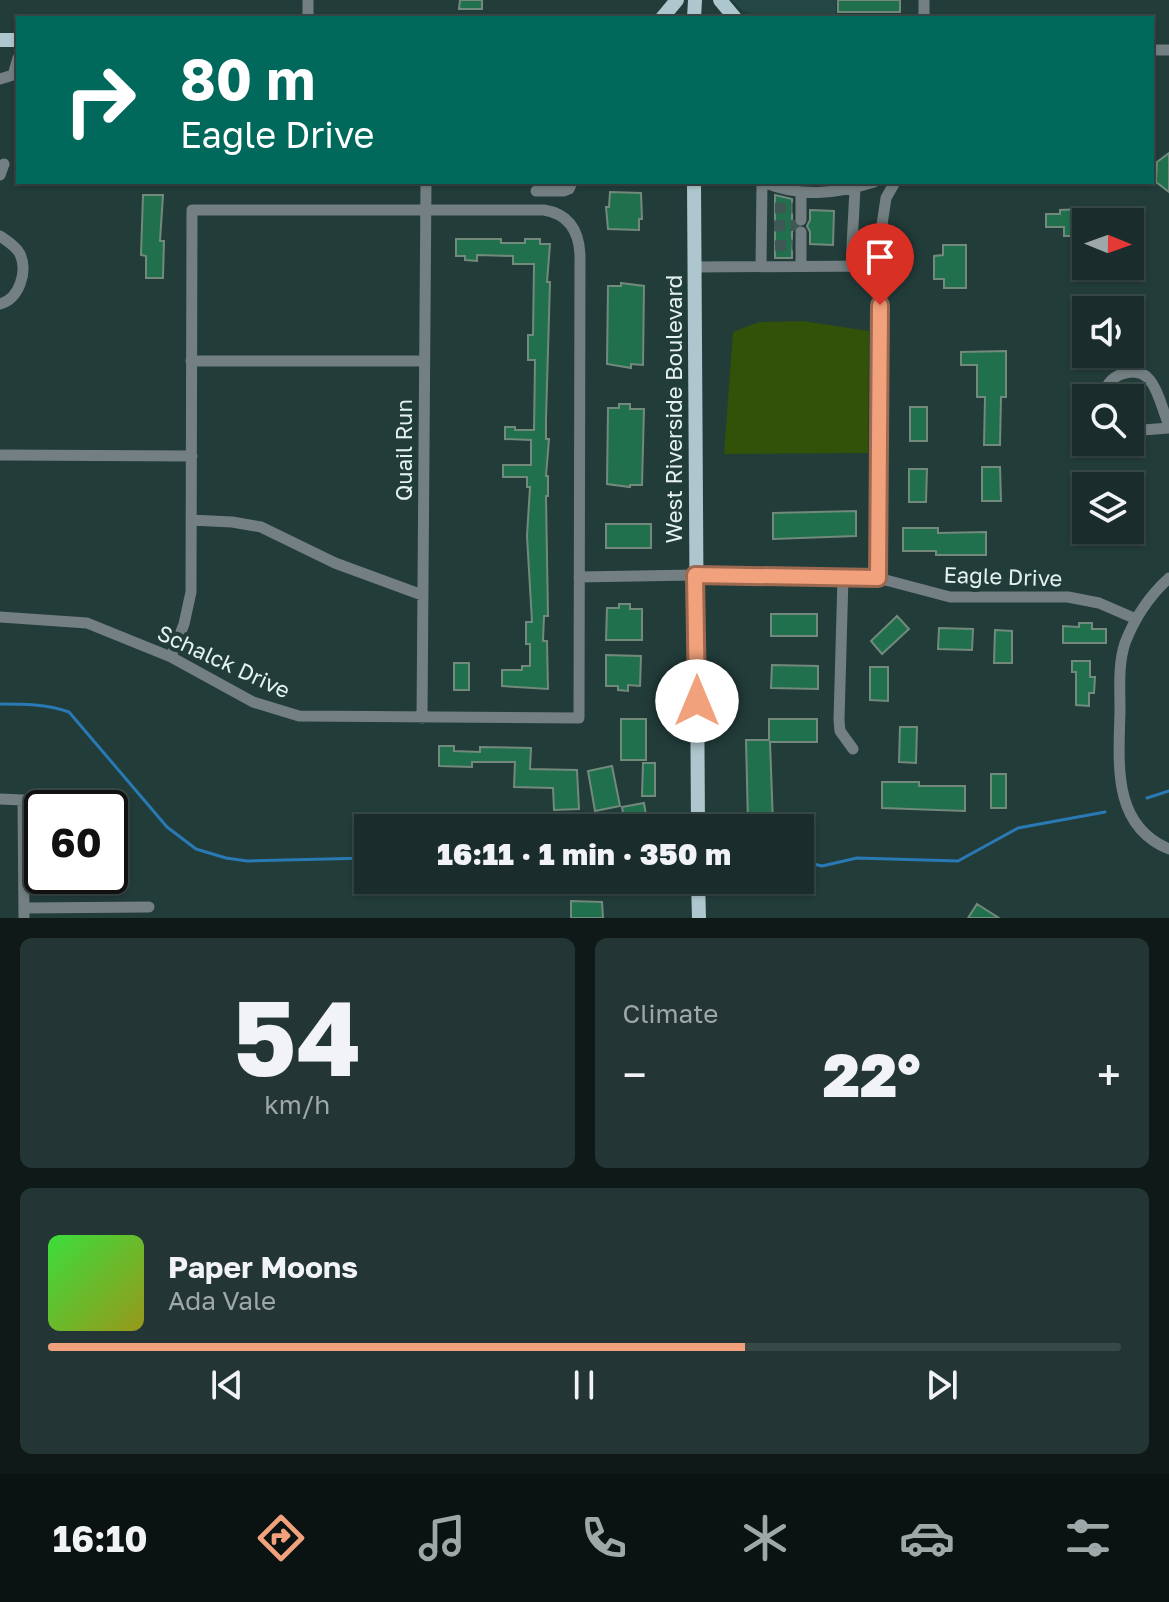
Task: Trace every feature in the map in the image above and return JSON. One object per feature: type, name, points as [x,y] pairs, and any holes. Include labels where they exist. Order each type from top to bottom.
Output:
[{"type":"main road","points":[[664,16],[677,0]]},
{"type":"main road","points":[[720,0],[733,16]]},
{"type":"main road","name":"West Riverside Boulevard","points":[[694,184],[698,814]]},
{"type":"main road","points":[[698,894],[699,918]]},
{"type":"street","points":[[0,79],[13,75],[16,65]]},
{"type":"street","name":"Quail Run","points":[[422,718],[426,184]]},
{"type":"street","points":[[536,210],[536,186],[564,191],[571,184]]},
{"type":"street","points":[[761,267],[761,246],[768,226],[763,184]]},
{"type":"street","points":[[771,184],[801,192],[839,192],[868,184]]},
{"type":"street","points":[[878,578],[882,216],[886,198],[894,184]]},
{"type":"street","points":[[851,266],[855,188]]},
{"type":"street","points":[[801,192],[797,245],[801,266]]},
{"type":"street","points":[[171,657],[184,624],[191,592],[192,210],[536,210],[553,211],[566,220],[575,230],[579,245],[579,577]]},
{"type":"street","points":[[0,236],[20,254],[22,268],[22,279],[16,294],[8,302],[0,304]]},
{"type":"street","points":[[761,246],[775,246]]},
{"type":"street","points":[[694,267],[880,266]]},
{"type":"street","points":[[191,361],[423,361]]},
{"type":"street","points":[[1107,384],[1113,378],[1134,371],[1153,382],[1169,426],[1144,429]]},
{"type":"street","points":[[2,455],[192,456]]},
{"type":"street","points":[[191,520],[261,527],[335,563],[422,595]]},
{"type":"street","name":"Eagle Drive","points":[[579,577],[878,578],[950,597],[1068,597],[1087,600],[1136,619]]},
{"type":"street","name":"Schalck Drive","points":[[0,617],[87,623],[171,657],[253,702],[299,716],[579,718],[579,577]]},
{"type":"street","points":[[843,577],[839,720],[840,731],[853,749]]},
{"type":"street","points":[[1169,578],[1144,604],[1124,646],[1120,665],[1119,776],[1129,813],[1149,837],[1169,849]]},
{"type":"street","points":[[0,799],[23,800],[24,913],[149,907]]},
{"type":"shaded area","points":[[732,0],[836,0],[836,16],[757,16],[742,10]]},
{"type":"green space","points":[[803,321],[869,331],[868,453],[724,454],[733,332],[759,322]]},
{"type":"building","points":[[460,0],[482,0],[482,9],[459,9]]},
{"type":"building","points":[[838,0],[900,0],[900,12],[838,12]]},
{"type":"building","points":[[1169,153],[1169,192],[1156,182],[1157,162]]},
{"type":"building","points":[[610,192],[641,193],[642,219],[639,219],[639,230],[608,229],[606,207],[609,207]]},
{"type":"building","points":[[143,195],[163,195],[160,241],[164,241],[163,278],[146,278],[146,256],[141,255]]},
{"type":"building","points":[[775,195],[792,199],[795,226],[792,232],[792,258],[775,258]]},
{"type":"building","points":[[1072,209],[1072,236],[1064,236],[1064,227],[1046,227],[1046,214],[1060,214],[1060,210]]},
{"type":"building","points":[[810,210],[834,211],[833,245],[810,244],[807,226]]},
{"type":"building","points":[[456,239],[501,239],[501,243],[525,243],[525,239],[540,239],[540,244],[550,244],[546,419],[546,439],[549,439],[546,476],[548,616],[544,616],[543,641],[547,641],[548,689],[502,686],[502,670],[522,670],[522,666],[530,666],[526,622],[532,622],[527,536],[530,487],[527,487],[527,477],[503,477],[503,465],[531,465],[531,440],[505,439],[505,427],[534,430],[535,360],[528,360],[528,335],[533,335],[534,264],[513,264],[513,256],[477,255],[477,261],[465,260],[465,256],[456,256]]},
{"type":"building","points":[[943,245],[966,245],[966,288],[944,288],[944,279],[934,279],[934,256],[943,255]]},
{"type":"building","points":[[621,283],[644,286],[643,365],[631,364],[631,368],[607,364],[608,286],[621,286]]},
{"type":"building","points":[[1006,351],[1006,397],[1001,397],[1000,445],[984,445],[985,397],[977,397],[977,365],[961,365],[961,352]]},
{"type":"building","points":[[619,404],[630,404],[630,409],[644,409],[642,485],[607,484],[608,408],[619,408]]},
{"type":"building","points":[[910,407],[927,407],[927,441],[910,441]]},
{"type":"building","points":[[982,467],[1000,467],[1001,501],[982,501]]},
{"type":"building","points":[[909,469],[927,469],[926,502],[909,502]]},
{"type":"building","points":[[856,511],[856,536],[773,539],[773,513]]},
{"type":"building","points":[[606,524],[651,524],[651,548],[606,548]]},
{"type":"building","points":[[903,528],[938,528],[938,533],[986,532],[986,555],[936,555],[936,551],[903,551]]},
{"type":"building","points":[[619,604],[630,604],[630,609],[642,609],[642,640],[606,640],[607,608],[619,608]]},
{"type":"building","points":[[771,614],[817,614],[817,636],[771,636]]},
{"type":"building","points":[[897,616],[909,629],[882,654],[871,641]]},
{"type":"building","points":[[1079,623],[1092,623],[1092,629],[1106,629],[1106,643],[1063,643],[1063,626],[1079,627]]},
{"type":"building","points":[[939,628],[973,629],[972,650],[938,649]]},
{"type":"building","points":[[995,630],[1012,631],[1012,663],[994,663]]},
{"type":"building","points":[[606,655],[641,656],[640,686],[628,685],[628,691],[618,690],[618,686],[606,686]]},
{"type":"building","points":[[1072,661],[1090,661],[1090,677],[1095,677],[1094,693],[1089,693],[1089,706],[1076,705],[1076,672],[1072,672]]},
{"type":"building","points":[[454,663],[469,663],[469,690],[454,690]]},
{"type":"building","points":[[772,665],[818,666],[818,689],[771,688]]},
{"type":"building","points":[[870,667],[888,667],[888,701],[870,700]]},
{"type":"building","points":[[621,719],[646,719],[646,760],[621,760]]},
{"type":"building","points":[[769,719],[817,719],[817,742],[770,742],[773,814],[748,814],[746,740],[769,740]]},
{"type":"building","points":[[900,727],[917,727],[916,763],[899,762]]},
{"type":"building","points":[[439,746],[454,746],[454,751],[480,752],[480,747],[531,748],[530,769],[577,770],[579,809],[554,810],[553,788],[514,787],[515,762],[472,762],[472,767],[439,766]]},
{"type":"building","points":[[643,763],[655,763],[655,796],[642,796]]},
{"type":"building","points":[[612,766],[620,806],[595,811],[588,771]]},
{"type":"building","points":[[991,774],[1006,774],[1006,808],[991,808]]},
{"type":"building","points":[[882,782],[965,786],[965,811],[882,808]]},
{"type":"building","points":[[644,803],[646,814],[623,814],[622,807]]},
{"type":"building","points":[[571,901],[602,902],[603,918],[571,918]]},
{"type":"building","points":[[977,904],[999,918],[968,918]]},
{"type":"waterway","points":[[0,704],[26,704],[69,712],[167,827],[196,849],[247,861],[354,858]]},
{"type":"waterway","points":[[1147,798],[1169,791]]},
{"type":"waterway","points":[[814,864],[822,866],[857,858],[958,861],[1018,828],[1105,812]]},
{"type":"tunnel","points":[[775,208],[793,208]]},
{"type":"tunnel","points":[[774,226],[801,225]]},
{"type":"tunnel","points":[[775,246],[793,245]]},
{"type":"route","points":[[697,701],[695,575],[878,578],[880,305]]}]
